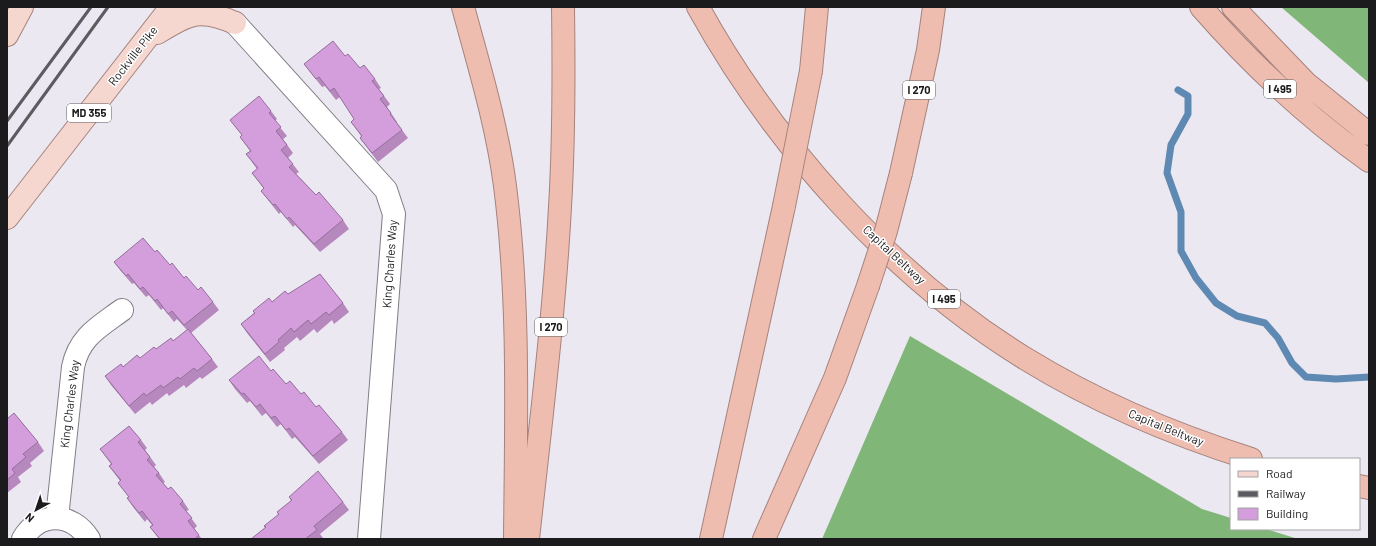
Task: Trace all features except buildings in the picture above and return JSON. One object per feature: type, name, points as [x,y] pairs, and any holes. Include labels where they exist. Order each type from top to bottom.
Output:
[{"type":"highway","points":[[463,7],[489,100],[505,185],[514,275],[516,354],[515,539]]},
{"type":"highway","name":"I 270","points":[[528,539],[553,308],[560,208],[564,115],[563,7]]},
{"type":"highway","name":"Capital Beltway","points":[[698,7],[715,39],[786,140],[843,206],[900,263],[960,313],[1025,359],[1090,395],[1147,422],[1204,445],[1247,458]]},
{"type":"highway","points":[[702,7],[715,39]]},
{"type":"highway","points":[[711,539],[784,206],[811,71],[817,7]]},
{"type":"highway","name":"I 270","points":[[764,539],[835,378],[886,231],[901,173],[928,50],[934,7]]},
{"type":"highway","name":"I 495","points":[[1201,7],[1226,36],[1287,96],[1369,161]]},
{"type":"highway","points":[[1233,7],[1306,83],[1369,134]]},
{"type":"main road","points":[[7,34],[22,7]]},
{"type":"main road","name":"Rockville Pike","points":[[7,218],[171,7]]},
{"type":"main road","points":[[146,39],[183,17],[193,14],[218,16],[230,15]]},
{"type":"street","name":"King Charles Way","points":[[230,15],[386,190],[394,214],[369,539]]},
{"type":"street","name":"King Charles Way","points":[[57,518],[73,367],[76,354],[82,342],[92,332],[122,310]]},
{"type":"street","points":[[23,539],[29,530],[37,523],[57,518],[77,524],[89,539]]},
{"type":"green space","points":[[1281,7],[1369,7],[1369,83]]},
{"type":"green space","points":[[910,336],[1202,509],[1230,518],[1230,530],[1269,530],[1298,539],[822,539]]},
{"type":"waterway","points":[[1178,90],[1188,96],[1188,114],[1171,145],[1167,173],[1181,212],[1181,251],[1196,278],[1216,303],[1237,316],[1265,323],[1278,338],[1292,363],[1306,377],[1336,379],[1369,377]]},
{"type":"railway","points":[[7,121],[91,7]]},
{"type":"railway","points":[[7,146],[108,7]]}]
